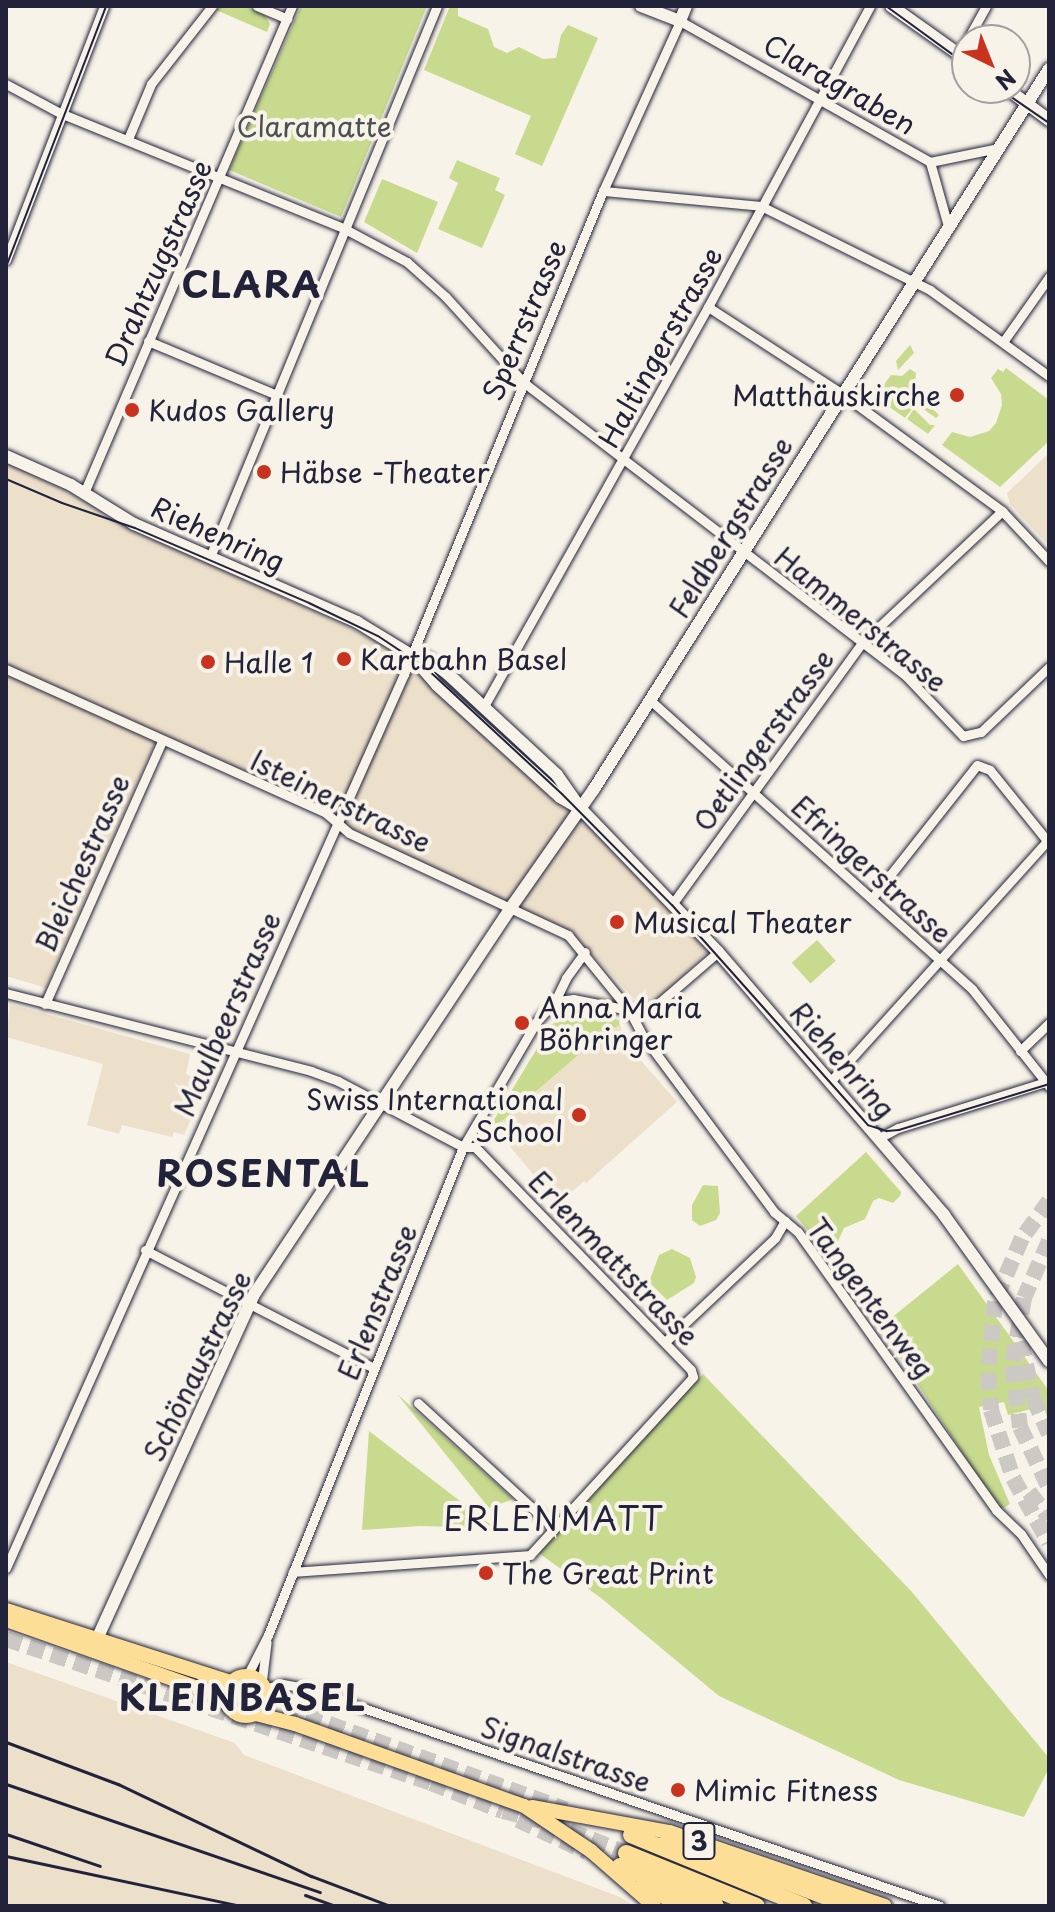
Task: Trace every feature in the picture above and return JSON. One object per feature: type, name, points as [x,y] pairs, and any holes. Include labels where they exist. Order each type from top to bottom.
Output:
[{"type":"highway","points":[[631,1835],[804,1906]]},
{"type":"highway","points":[[659,1846],[678,1841],[850,1906]]},
{"type":"highway","points":[[624,1862],[649,1890],[683,1906]]},
{"type":"highway","points":[[624,1862],[716,1906]]},
{"type":"highway","points":[[624,1862],[757,1906]]},
{"type":"main road","name":"Claragraben","points":[[641,6],[680,21]]},
{"type":"main road","name":"Sperrstrasse","points":[[680,21],[686,6]]},
{"type":"main road","points":[[891,6],[951,49]]},
{"type":"main road","name":"Feldbergstrasse","points":[[1031,98],[1049,69]]},
{"type":"main road","points":[[1027,104],[1049,120]]},
{"type":"main road","name":"Feldbergstrasse","points":[[580,808],[1027,104]]},
{"type":"main road","name":"Riehenring","points":[[6,456],[84,493],[134,524],[357,622],[411,655],[428,659],[484,706],[557,775],[580,808],[718,952],[879,1138],[944,1215],[1049,1361]]},
{"type":"main road","name":"Riehenring","points":[[411,655],[420,669],[464,711],[560,797],[580,808]]},
{"type":"main road","name":"Schönaustrasse","points":[[97,1639],[249,1303],[580,808]]},
{"type":"main road","points":[[6,1610],[233,1683]]},
{"type":"main road","name":"3","points":[[6,1620],[207,1691],[225,1702],[234,1714],[252,1713],[295,1724],[524,1806],[670,1832],[885,1906]]},
{"type":"main road","points":[[225,1702],[233,1683],[247,1676]]},
{"type":"main road","name":"3","points":[[247,1676],[265,1690],[295,1724]]},
{"type":"main road","points":[[252,1713],[265,1690]]},
{"type":"main road","name":"3","points":[[524,1806],[591,1851],[654,1906]]},
{"type":"street","points":[[7,254],[104,6]]},
{"type":"street","points":[[128,139],[151,84],[212,6]]},
{"type":"street","points":[[257,6],[287,19]]},
{"type":"street","name":"Drahtzugstrasse","points":[[84,493],[292,6]]},
{"type":"street","points":[[210,557],[437,6]]},
{"type":"street","name":"Haltingerstrasse","points":[[484,706],[708,307],[870,6]]},
{"type":"street","name":"Claragraben","points":[[680,21],[930,162],[998,148]]},
{"type":"street","name":"Sperrstrasse","points":[[411,655],[603,191],[680,21]]},
{"type":"street","name":"Hammerstrasse","points":[[6,84],[63,114],[345,229],[407,262],[446,297],[523,382],[906,676],[963,736],[981,732],[1049,667]]},
{"type":"street","name":"Claragraben","points":[[930,162],[948,226]]},
{"type":"street","points":[[603,191],[761,206],[912,282],[1049,376]]},
{"type":"street","points":[[1003,342],[1049,277]]},
{"type":"street","points":[[708,307],[841,393],[1002,511],[1049,561]]},
{"type":"street","points":[[148,341],[277,395]]},
{"type":"street","name":"Oetlingerstrasse","points":[[673,903],[862,643],[1002,511]]},
{"type":"street","name":"Maulbeerstrasse","points":[[6,1568],[411,655]]},
{"type":"street","name":"Isteinerstrasse","points":[[6,669],[326,813],[349,833],[512,906],[568,935],[585,952],[629,1010]]},
{"type":"street","name":"Efringerstrasse","points":[[650,700],[972,989],[1048,1083]]},
{"type":"street","name":"Bleichestrasse","points":[[45,1004],[162,741]]},
{"type":"street","points":[[830,1082],[942,962],[1048,841],[986,766],[972,767],[872,898]]},
{"type":"street","name":"Erlenstrasse","points":[[247,1676],[268,1635],[463,1147],[537,1021],[555,1001],[566,978],[585,952]]},
{"type":"street","points":[[555,1001],[589,1000],[640,1012],[662,1003],[718,952]]},
{"type":"street","name":"Erlenmattstrasse","points":[[6,993],[234,1050],[338,1081],[463,1147],[475,1147],[666,1341],[693,1377],[530,1555],[293,1572]]},
{"type":"street","name":"Tangentenweg","points":[[629,1010],[643,1036],[718,1139],[774,1212],[798,1232],[897,1365],[996,1510],[1021,1534],[1049,1575]]},
{"type":"street","points":[[1020,1051],[1049,1023]]},
{"type":"street","points":[[879,1138],[898,1128],[1048,1083]]},
{"type":"street","points":[[666,1341],[775,1238],[785,1221]]},
{"type":"street","points":[[145,1250],[374,1368]]},
{"type":"street","points":[[418,1403],[554,1528]]},
{"type":"street","name":"Erlenstrasse","points":[[265,1690],[268,1635]]},
{"type":"street","name":"Signalstrasse","points":[[265,1690],[299,1685],[940,1906]]},
{"type":"shaded area","points":[[1049,453],[1049,546],[1010,504],[1007,493]]},
{"type":"shaded area","points":[[6,459],[76,491],[107,516],[386,645],[404,657],[417,673],[569,805],[710,950],[655,1002],[642,1007],[570,931],[350,830],[328,810],[159,734],[46,988],[6,976]]},
{"type":"shaded area","points":[[10,1004],[190,1054],[186,1074],[207,1083],[184,1135],[174,1132],[172,1137],[122,1125],[119,1134],[87,1125],[103,1064],[6,1037]]},
{"type":"shaded area","name":"Swiss International School","points":[[573,1012],[619,1020],[625,1042],[677,1102],[558,1204],[507,1143],[488,1130],[551,1025]]},
{"type":"shaded area","points":[[6,1662],[235,1743],[244,1755],[620,1897],[634,1906],[6,1906]]},
{"type":"green space","points":[[219,6],[244,6],[264,14],[270,24],[267,32],[216,10]]},
{"type":"green space","name":"Claramatte","points":[[301,6],[427,6],[341,217],[229,170]]},
{"type":"green space","points":[[450,6],[458,6],[458,16],[488,29],[494,47],[507,53],[519,47],[543,59],[556,58],[561,35],[568,25],[598,38],[542,166],[515,154],[531,116],[424,70]]},
{"type":"green space","points":[[457,160],[500,178],[495,190],[505,195],[482,248],[438,229],[458,183],[449,178]]},
{"type":"green space","points":[[382,179],[438,202],[417,253],[364,222]]},
{"type":"green space","points":[[910,345],[914,353],[898,370],[896,361]]},
{"type":"green space","points":[[1006,368],[1049,400],[1049,441],[1000,487],[942,445],[952,432],[970,437],[989,431],[996,423],[1002,405],[1001,394],[991,378],[998,369],[1003,372]]},
{"type":"green space","points":[[910,369],[916,373],[915,382],[927,393],[924,401],[939,415],[936,418],[906,397],[902,406],[912,409],[905,418],[875,397],[891,375],[902,376]]},
{"type":"green space","points":[[914,409],[930,425],[935,425],[928,434],[907,419]]},
{"type":"green space","points":[[817,940],[836,961],[810,984],[792,963]]},
{"type":"green space","points":[[573,1012],[619,1020],[619,1025],[600,1036],[496,1126],[492,1133],[488,1130],[551,1025]]},
{"type":"green space","points":[[866,1152],[901,1192],[900,1196],[893,1203],[879,1198],[873,1201],[865,1219],[844,1228],[834,1250],[827,1253],[796,1216]]},
{"type":"green space","points":[[703,1185],[718,1186],[720,1213],[716,1220],[700,1226],[692,1220],[692,1205]]},
{"type":"green space","points":[[672,1249],[690,1258],[696,1277],[694,1283],[667,1300],[649,1282],[659,1255]]},
{"type":"green space","points":[[958,1264],[1049,1391],[1049,1421],[1043,1406],[1008,1415],[1004,1402],[979,1407],[989,1455],[1010,1504],[1000,1510],[880,1327]]},
{"type":"green space","points":[[703,1374],[912,1592],[1049,1758],[1049,1768],[1024,1817],[899,1780],[719,1696],[601,1598],[536,1551]]},
{"type":"green space","points":[[397,1394],[513,1499],[489,1508]]},
{"type":"green space","points":[[369,1431],[495,1528],[420,1526],[362,1530]]},
{"type":"tunnel","points":[[1049,1201],[1022,1238],[995,1301],[988,1374],[991,1410],[1013,1478],[1049,1543]]},
{"type":"tunnel","points":[[1049,1241],[1024,1298],[1012,1366],[1020,1427],[1049,1488]]},
{"type":"tunnel","points":[[1021,1341],[1033,1398],[1049,1434]]},
{"type":"tunnel","points":[[1029,1492],[1049,1518]]},
{"type":"tunnel","points":[[6,1639],[431,1783],[503,1811],[547,1822],[626,1853]]},
{"type":"tunnel","points":[[216,1683],[566,1810]]},
{"type":"tunnel","points":[[518,1820],[587,1852]]},
{"type":"tram line","points":[[6,267],[106,6]]},
{"type":"tram line","points":[[886,6],[951,53]]},
{"type":"tram line","points":[[1021,104],[1049,123]]},
{"type":"tram line","points":[[6,479],[62,503],[135,528],[309,603],[378,636],[426,668],[562,794],[672,905],[868,1125],[887,1131],[899,1130],[1049,1084]]},
{"type":"railway","points":[[6,1742],[118,1784],[311,1876],[390,1906]]},
{"type":"railway","points":[[6,1784],[320,1892]]},
{"type":"railway","points":[[6,1834],[100,1866]]},
{"type":"railway","points":[[6,1856],[242,1906]]},
{"type":"railway","points":[[305,1895],[335,1906]]},
{"type":"place","name":"Matthäuskirche","points":[[957,395]]},
{"type":"place","name":"Kudos Gallery","points":[[132,410]]},
{"type":"place","name":"Häbse -Theater","points":[[264,472]]},
{"type":"place","name":"Kartbahn Basel","points":[[344,659]]},
{"type":"place","name":"Halle 1","points":[[208,662]]},
{"type":"place","name":"Musical Theater","points":[[617,922]]},
{"type":"place","name":"Anna Maria Böhringer","points":[[522,1023]]},
{"type":"place","name":"Swiss International School","points":[[579,1115]]},
{"type":"place","name":"The Great Print","points":[[486,1573]]},
{"type":"place","name":"Mimic Fitness","points":[[678,1790]]},
{"type":"district","name":"CLARA","points":[[252,284]]},
{"type":"district","name":"ROSENTAL","points":[[264,1173]]},
{"type":"district","name":"ERLENMATT","points":[[554,1518]]},
{"type":"district","name":"KLEINBASEL","points":[[243,1697]]}]
